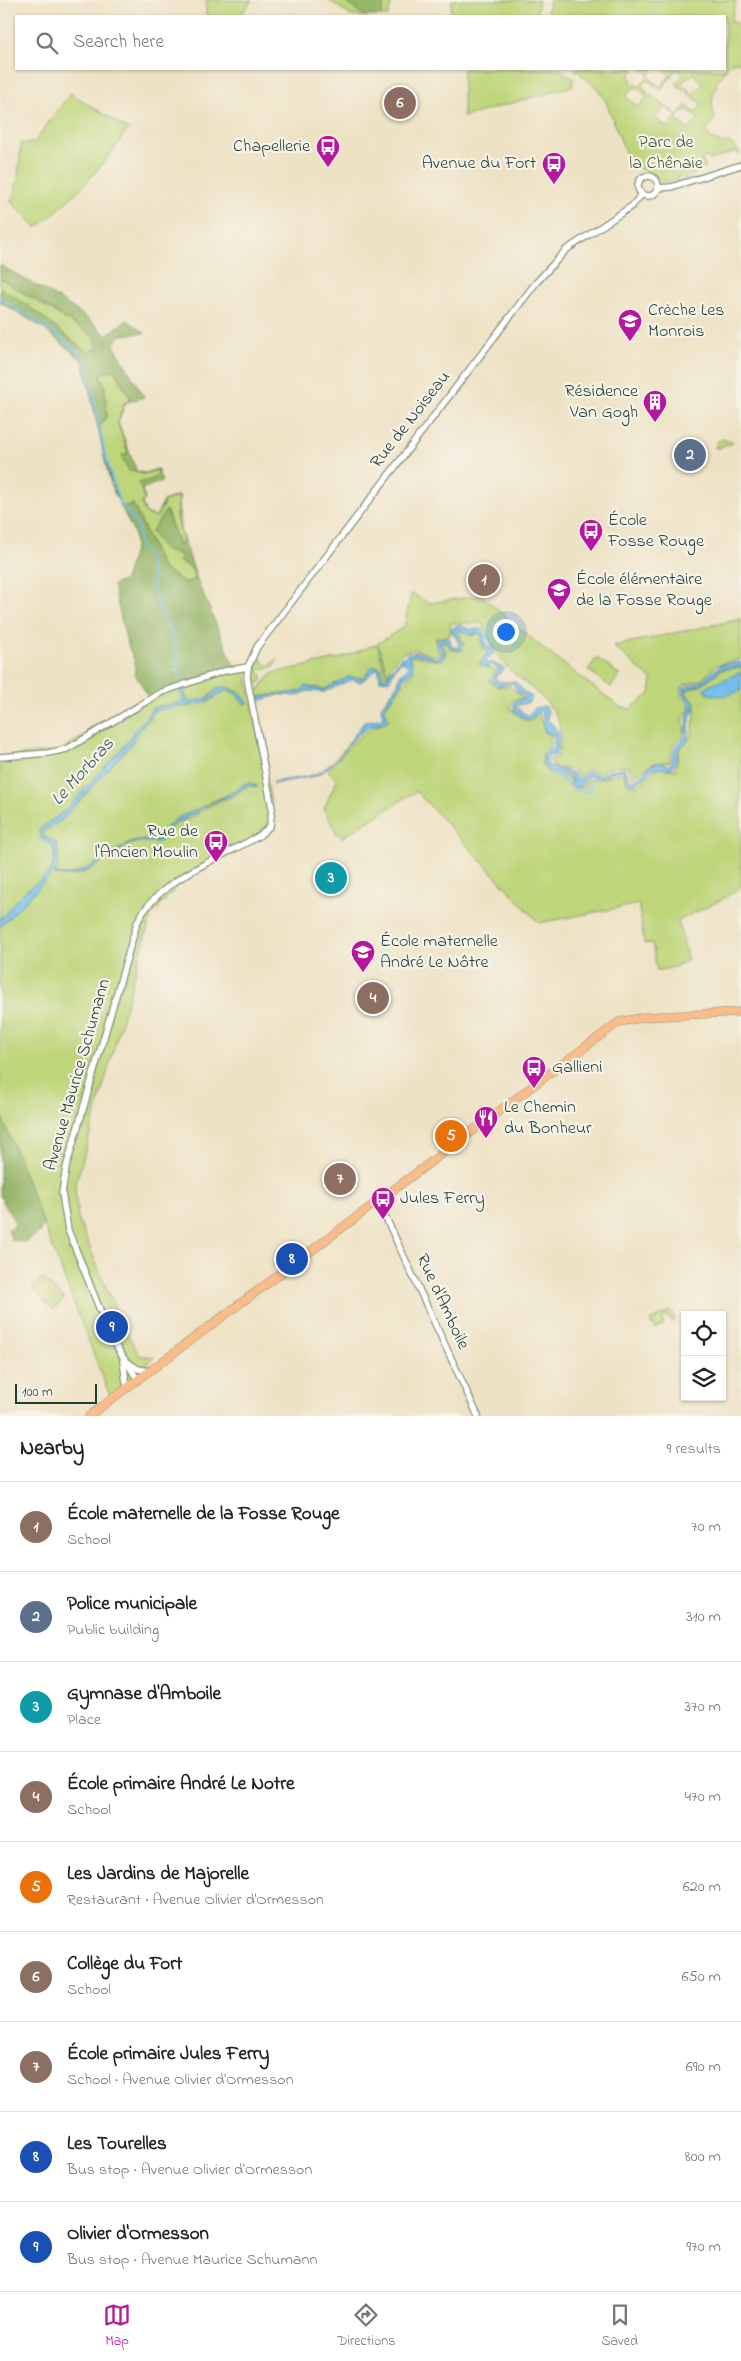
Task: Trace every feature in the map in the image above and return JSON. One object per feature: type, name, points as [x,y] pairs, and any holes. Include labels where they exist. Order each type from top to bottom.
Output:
[{"type":"main road","points":[[89,1416],[619,1022],[645,1017],[741,1012]]},
{"type":"street","points":[[658,188],[655,179],[646,176],[638,184],[642,194],[652,195],[658,188],[741,165]]},
{"type":"street","name":"Rue de Noiseau","points":[[248,667],[257,647],[270,629],[535,284],[566,250],[632,206],[642,194]]},
{"type":"street","points":[[0,757],[48,753],[67,749],[162,692],[224,670],[248,667]]},
{"type":"street","name":"Avenue Maurice Schumann","points":[[138,1380],[112,1340],[68,1230],[62,1202],[64,1175],[141,916],[152,898],[170,884],[242,846],[266,831],[272,818],[247,678],[248,667]]},
{"type":"street","name":"Rue d'Amboile","points":[[378,1201],[478,1416]]},
{"type":"street","points":[[123,1359],[134,1368],[149,1371]]},
{"type":"street","name":"Avenue Maurice Schumann","points":[[123,1359],[127,1388]]},
{"type":"green space","points":[[206,0],[252,0],[241,15],[206,15]]},
{"type":"green space","points":[[329,0],[343,0],[364,15],[350,15]]},
{"type":"green space","points":[[343,0],[385,0],[381,15],[364,15]]},
{"type":"green space","points":[[385,0],[392,0],[388,15],[381,15]]},
{"type":"green space","points":[[452,0],[539,0],[536,15],[450,15]]},
{"type":"green space","name":"Parc de la Chênaie","points":[[550,0],[736,0],[731,21],[741,25],[741,62],[730,63],[726,69],[726,15],[546,15]]},
{"type":"green space","points":[[463,70],[560,70],[574,79],[572,86],[463,117]]},
{"type":"green space","name":"Parc de la Chênaie","points":[[575,70],[633,70],[629,77],[632,79],[630,81],[639,87],[648,76],[660,87],[670,76],[665,70],[676,70],[725,70],[716,84],[712,102],[715,118],[706,131],[710,138],[723,144],[728,141],[741,153],[738,155],[736,151],[711,160],[706,157],[701,158],[706,168],[684,179],[683,175],[678,176],[678,180],[662,182],[629,162],[605,99],[593,84]],"holes":[[[676,70],[683,75],[676,84],[702,104],[695,113],[686,105],[678,115],[646,93],[647,90],[642,87],[646,79],[661,90]],[[693,74],[703,84],[693,94],[682,84],[688,76],[690,77]],[[637,86],[647,97],[638,107],[626,97],[632,88],[635,89]],[[666,107],[677,117],[667,128],[655,117]],[[687,109],[698,119],[688,130],[676,119],[682,111],[685,112]]]},
{"type":"green space","points":[[644,70],[653,70],[648,76],[647,72]]},
{"type":"green space","points":[[70,93],[128,129],[108,157],[86,182],[37,228],[11,202],[18,179],[21,143],[34,143]]},
{"type":"green space","points":[[0,265],[69,305],[106,335],[127,320],[145,333],[121,335],[114,343],[144,397],[125,403],[131,400],[115,370],[100,374],[105,386],[107,416],[99,427],[103,448],[83,361],[42,327],[0,302],[0,288],[27,305],[87,352],[98,348],[93,336],[0,278]]},
{"type":"green space","points":[[0,278],[93,336],[98,348],[87,352],[27,305],[0,288]]},
{"type":"green space","points":[[115,370],[131,400],[124,403],[118,423],[128,453],[121,456],[137,473],[141,472],[142,474],[158,469],[158,473],[141,489],[145,500],[142,503],[145,513],[156,517],[164,504],[163,501],[179,496],[177,516],[183,542],[179,545],[166,510],[151,532],[177,552],[193,571],[196,578],[185,583],[162,568],[133,504],[122,507],[113,489],[104,457],[99,427],[107,415],[99,374]]},
{"type":"green space","points":[[118,423],[137,471],[130,472],[121,456],[128,453]]},
{"type":"green space","points":[[723,439],[734,442],[730,445],[726,444],[720,448],[715,448],[718,441]]},
{"type":"green space","points":[[158,471],[162,481],[142,489],[144,496],[139,483],[153,479]]},
{"type":"green space","points":[[179,495],[180,529],[177,516],[179,496],[163,501]]},
{"type":"green space","points":[[118,500],[122,507],[133,504],[162,568],[185,583],[196,579],[192,568],[180,562],[180,554],[167,552],[151,532],[166,510],[179,545],[183,542],[181,532],[200,587],[235,668],[149,698],[135,674],[135,662],[127,643],[113,585],[125,580],[135,547],[134,533]]},
{"type":"green space","points":[[411,594],[431,603],[481,595],[545,650],[620,707],[630,709],[650,694],[652,680],[613,646],[741,619],[741,659],[717,665],[701,680],[684,685],[680,690],[690,709],[684,716],[684,736],[673,745],[669,762],[649,766],[633,778],[629,767],[621,766],[612,767],[602,773],[588,770],[578,777],[573,770],[555,768],[549,760],[557,758],[560,741],[560,726],[556,715],[540,696],[503,663],[482,623],[451,623],[450,635],[435,639],[439,655],[436,656],[415,650],[405,652],[394,661],[388,675],[378,643],[404,627]]},
{"type":"green space","points":[[458,631],[464,631],[470,636],[481,633],[483,648],[490,649],[479,665],[496,670],[489,681],[497,687],[510,686],[523,698],[513,700],[510,709],[526,721],[532,720],[538,712],[545,733],[552,735],[549,748],[543,753],[542,765],[551,775],[569,778],[573,789],[584,787],[588,779],[593,780],[623,773],[627,784],[638,786],[657,768],[675,770],[680,748],[691,738],[696,709],[695,702],[687,695],[687,690],[700,686],[721,670],[741,667],[741,887],[721,900],[678,921],[688,960],[674,967],[657,971],[652,943],[644,944],[639,904],[539,923],[416,791],[343,837],[336,833],[324,808],[337,780],[328,771],[347,749],[368,730],[386,723],[388,719],[385,708],[414,671],[409,657],[418,656],[439,661],[444,660],[446,650],[441,643],[442,641],[446,642],[452,651],[461,651],[465,645]]},
{"type":"green space","points":[[377,644],[387,678],[383,679],[381,668],[371,668],[364,678],[348,678],[323,690],[316,687],[295,693],[280,693],[255,698],[254,694],[273,673],[341,658]]},
{"type":"green space","points":[[259,657],[268,666],[278,659],[273,667],[257,670],[262,676],[262,681],[252,687],[252,676]]},
{"type":"green space","points":[[597,658],[620,675],[611,687],[588,670]]},
{"type":"green space","points":[[248,667],[247,678],[272,808],[266,831],[175,882],[177,887],[151,916],[75,1187],[78,1219],[119,1318],[139,1355],[154,1357],[127,1388],[111,1399],[0,1112],[0,927],[52,874],[74,875],[92,868],[129,845],[164,839],[170,828],[174,825],[244,788],[256,785],[244,784],[235,791],[178,818],[165,828],[160,839],[133,842],[74,874],[54,873],[58,858],[56,842],[43,836],[43,832],[63,819],[132,743],[136,732],[149,720],[156,709],[191,706],[210,701],[226,690],[236,693],[244,701],[237,692],[229,688],[221,688],[203,699],[188,702],[183,688],[184,702],[153,707],[147,718],[135,729],[130,739],[67,809],[39,830],[45,842],[52,845],[54,862],[52,869],[23,893],[0,920],[0,757],[58,751],[162,692]]},
{"type":"green space","points":[[0,1112],[43,1222],[40,1232],[25,1242],[12,1240],[8,1230],[16,1224],[0,1196]]},
{"type":"green space","points":[[42,1278],[64,1299],[53,1310],[32,1289]]},
{"type":"green space","points":[[671,1311],[675,1320],[671,1322],[667,1316],[662,1318],[664,1324],[655,1329],[654,1325],[652,1326],[650,1321]]},
{"type":"water","points":[[460,625],[468,629],[482,629],[494,653],[486,660],[487,663],[493,663],[505,669],[495,677],[496,680],[504,682],[515,681],[524,692],[532,697],[529,702],[516,706],[520,711],[528,715],[535,708],[545,706],[548,711],[547,719],[555,728],[558,736],[555,756],[549,756],[546,760],[549,766],[572,773],[578,780],[588,772],[601,776],[613,770],[625,769],[633,781],[654,764],[662,763],[670,766],[675,747],[687,735],[685,730],[688,722],[687,715],[691,709],[690,703],[682,693],[683,688],[700,682],[721,665],[741,662],[741,667],[721,669],[700,685],[685,690],[687,696],[695,703],[695,708],[690,718],[688,741],[678,749],[677,758],[672,769],[654,768],[643,779],[633,783],[629,783],[622,770],[613,772],[603,778],[588,776],[581,786],[574,787],[569,776],[549,772],[543,764],[544,755],[554,745],[554,734],[545,732],[541,709],[531,719],[525,719],[514,711],[514,702],[526,698],[518,692],[513,683],[498,686],[491,681],[499,669],[491,664],[487,667],[481,665],[490,649],[484,648],[481,633],[469,635],[459,629],[456,630],[463,645],[460,650],[451,649],[446,641],[443,641],[439,643],[445,651],[443,658],[434,659],[418,655],[409,657],[414,669],[402,680],[402,685],[384,707],[388,720],[386,722],[369,727],[360,733],[330,766],[316,776],[273,784],[273,782],[312,775],[328,767],[364,722],[383,718],[381,707],[397,685],[400,675],[409,667],[402,661],[395,668],[389,681],[380,680],[378,668],[361,682],[351,680],[324,692],[307,691],[297,696],[280,695],[255,702],[255,698],[297,692],[303,690],[305,686],[323,690],[348,677],[364,678],[371,667],[376,666],[381,668],[383,679],[385,679],[401,657],[404,658],[408,653],[419,652],[435,658],[441,656],[441,651],[435,642],[438,638],[449,637],[452,646],[457,648],[459,643],[451,630],[455,626]]},
{"type":"water","points":[[741,672],[741,690],[737,692],[724,696],[715,695],[707,693],[704,688]]},
{"type":"water","points":[[226,687],[241,693],[248,703],[244,704],[235,693],[226,690],[204,703],[154,711],[132,743],[63,819],[43,832],[43,836],[57,844],[58,867],[55,873],[64,875],[74,874],[133,842],[160,839],[165,829],[178,818],[235,791],[244,784],[250,783],[258,787],[246,786],[232,796],[218,800],[202,808],[197,813],[177,822],[168,830],[160,842],[133,843],[92,868],[74,875],[64,876],[52,874],[0,927],[0,920],[17,899],[52,869],[54,854],[52,845],[41,839],[39,830],[67,809],[130,739],[135,729],[147,718],[151,709],[184,702],[179,689],[183,688],[188,702],[207,698],[218,689]]},
{"type":"waterway","points":[[0,298],[63,339],[86,360],[105,454],[119,501],[137,525],[140,546],[149,559],[157,603],[174,637],[180,683]]},
{"type":"waterway","name":"Le Morbras","points":[[481,631],[487,632],[486,641]]},
{"type":"waterway","name":"Le Morbras","points":[[555,730],[560,732],[560,736],[557,738]]},
{"type":"waterway","name":"Le Morbras","points":[[553,774],[578,791],[588,791],[595,778]]},
{"type":"place","name":"Collège du Fort","points":[[400,103]]},
{"type":"place","name":"Chapellerie","points":[[328,168]]},
{"type":"place","name":"Avenue du Fort","points":[[554,185]]},
{"type":"place","name":"Crèche Les Monrois","points":[[630,342]]},
{"type":"place","name":"Résidence Van Gogh","points":[[655,423]]},
{"type":"place","name":"Police municipale","points":[[690,455]]},
{"type":"place","name":"École Fosse Rouge","points":[[591,552]]},
{"type":"place","name":"École maternelle de la Fosse Rouge","points":[[484,580]]},
{"type":"place","name":"École élémentaire de la Fosse Rouge","points":[[559,611]]},
{"type":"place","name":"Rue de l'Ancien Moulin","points":[[216,863]]},
{"type":"place","name":"Gymnase d'Amboile","points":[[331,878]]},
{"type":"place","name":"École maternelle André Le Nôtre","points":[[363,973]]},
{"type":"place","name":"École primaire André Le Notre","points":[[373,998]]},
{"type":"place","name":"Gallieni","points":[[534,1089]]},
{"type":"place","name":"Les Jardins de Majorelle","points":[[451,1136]]},
{"type":"place","name":"Le Chemin du Bonheur","points":[[486,1139]]},
{"type":"place","name":"École primaire Jules Ferry","points":[[340,1179]]},
{"type":"place","name":"Jules Ferry","points":[[383,1220]]},
{"type":"place","name":"Les Tourelles","points":[[292,1259]]},
{"type":"place","name":"Olivier d'Ormesson","points":[[112,1327]]}]
